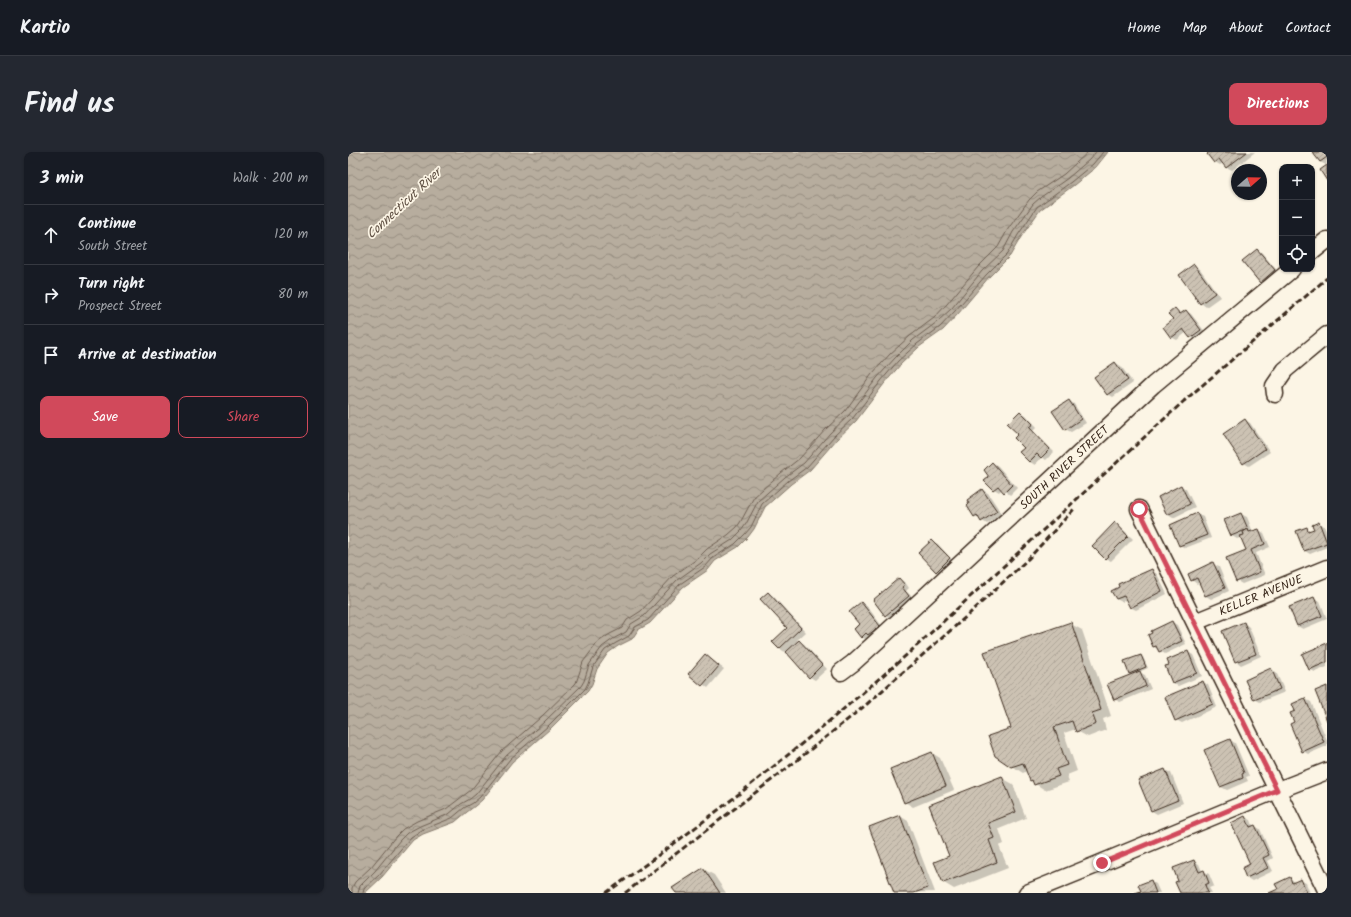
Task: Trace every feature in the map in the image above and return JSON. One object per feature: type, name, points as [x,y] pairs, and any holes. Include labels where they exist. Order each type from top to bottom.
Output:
[{"type":"street","points":[[1315,250],[1327,240]]},
{"type":"street","name":"SOUTH RIVER STREET","points":[[841,672],[887,632],[1152,385],[1288,272]]},
{"type":"street","points":[[1275,394],[1274,386],[1281,374],[1327,335]]},
{"type":"street","points":[[1139,509],[1327,892]]},
{"type":"street","name":"KELLER AVENUE","points":[[1195,622],[1327,568]]},
{"type":"street","points":[[1027,893],[1277,790],[1286,788],[1327,771]]},
{"type":"water","name":"Connecticut River","points":[[348,152],[1108,152],[1096,167],[1040,210],[1010,256],[989,277],[943,330],[919,347],[901,364],[856,421],[837,439],[810,470],[791,484],[765,507],[754,529],[748,537],[738,547],[715,561],[708,570],[683,587],[650,623],[638,630],[632,639],[608,653],[597,669],[588,691],[550,729],[512,762],[482,800],[455,822],[423,834],[413,840],[382,877],[365,893],[348,893]]},
{"type":"building","points":[[1209,152],[1247,152],[1226,168],[1219,159],[1214,163],[1207,154]]},
{"type":"building","points":[[1312,152],[1327,152],[1327,157],[1320,162]]},
{"type":"building","points":[[1327,165],[1327,181],[1320,170]]},
{"type":"building","points":[[1257,249],[1275,270],[1260,283],[1242,261]]},
{"type":"building","points":[[1194,264],[1215,293],[1200,304],[1179,275]]},
{"type":"building","points":[[1175,308],[1180,314],[1186,310],[1201,330],[1190,338],[1183,329],[1171,338],[1163,327],[1173,319],[1168,314]]},
{"type":"building","points":[[1115,362],[1128,380],[1107,395],[1094,377]]},
{"type":"building","points":[[1069,400],[1081,419],[1065,430],[1052,411]]},
{"type":"building","points":[[1020,411],[1033,424],[1029,427],[1050,449],[1041,458],[1037,454],[1029,462],[1019,452],[1024,448],[1014,438],[1018,434],[1007,424]]},
{"type":"building","points":[[1245,419],[1265,449],[1243,464],[1223,434]]},
{"type":"building","points":[[992,462],[1012,485],[1004,493],[998,486],[993,490],[984,481],[989,477],[984,470]]},
{"type":"building","points":[[1181,485],[1190,504],[1167,515],[1158,497]]},
{"type":"building","points":[[982,489],[997,511],[981,522],[977,515],[974,517],[967,506],[969,504],[967,500]]},
{"type":"building","points":[[1197,513],[1207,535],[1179,546],[1170,525]]},
{"type":"building","points":[[1241,513],[1248,529],[1231,536],[1224,520]]},
{"type":"building","points":[[1115,522],[1128,536],[1105,559],[1092,546]]},
{"type":"building","points":[[1319,522],[1327,543],[1304,551],[1296,531],[1307,527],[1308,531],[1314,529],[1312,525]]},
{"type":"building","points":[[1248,529],[1249,532],[1259,529],[1265,544],[1251,550],[1260,572],[1236,582],[1226,558],[1246,550],[1240,536],[1244,535],[1243,532]]},
{"type":"building","points":[[932,540],[950,558],[936,572],[918,553]]},
{"type":"building","points":[[1213,562],[1225,588],[1205,596],[1197,578],[1191,581],[1188,574]]},
{"type":"building","points":[[1152,569],[1162,591],[1130,608],[1124,596],[1116,599],[1111,591],[1119,587],[1118,584]]},
{"type":"building","points":[[899,578],[905,585],[902,587],[909,596],[885,616],[873,600]]},
{"type":"building","points":[[768,592],[801,628],[779,649],[772,642],[787,628],[760,599]]},
{"type":"building","points":[[1314,597],[1322,616],[1297,626],[1289,607]]},
{"type":"building","points":[[861,602],[880,626],[868,635],[866,633],[861,638],[854,629],[859,624],[849,612]]},
{"type":"building","points":[[1172,621],[1182,641],[1159,652],[1156,646],[1153,647],[1148,635],[1152,633],[1151,631]]},
{"type":"building","points":[[1071,622],[1101,710],[1092,713],[1096,724],[1076,732],[1072,721],[1054,727],[1067,765],[1056,769],[1059,776],[1034,785],[1032,780],[1030,781],[1023,763],[1011,767],[995,756],[988,736],[1011,728],[984,652]]},
{"type":"building","points":[[1244,622],[1256,654],[1235,662],[1222,631]]},
{"type":"building","points":[[799,640],[822,665],[809,678],[786,652]]},
{"type":"building","points":[[1327,643],[1327,662],[1309,670],[1302,654]]},
{"type":"building","points":[[1188,651],[1197,673],[1172,683],[1165,666],[1169,665],[1167,660]]},
{"type":"building","points":[[705,654],[719,666],[702,686],[688,674]]},
{"type":"building","points":[[1141,655],[1146,667],[1129,674],[1124,661]]},
{"type":"building","points":[[1271,668],[1280,689],[1254,700],[1245,680]]},
{"type":"building","points":[[1140,671],[1146,686],[1114,700],[1107,684]]},
{"type":"building","points":[[1203,681],[1213,704],[1175,721],[1165,697]]},
{"type":"building","points":[[1327,686],[1327,721],[1315,691]]},
{"type":"building","points":[[1305,698],[1324,742],[1302,752],[1290,724],[1294,722],[1290,713],[1295,711],[1292,704]]},
{"type":"building","points":[[1230,739],[1244,773],[1242,774],[1243,778],[1220,787],[1204,750]]},
{"type":"building","points":[[932,752],[946,786],[904,803],[890,769]]},
{"type":"building","points":[[1165,769],[1178,800],[1151,811],[1138,780]]},
{"type":"building","points":[[1002,776],[1016,812],[988,823],[994,838],[989,840],[997,862],[943,883],[934,862],[949,856],[929,805]]},
{"type":"building","points":[[900,815],[928,888],[914,893],[894,893],[869,827]]},
{"type":"building","points":[[1245,816],[1250,827],[1255,825],[1269,855],[1263,858],[1268,868],[1246,878],[1242,868],[1250,864],[1231,823]]},
{"type":"building","points":[[1194,860],[1199,872],[1204,870],[1209,883],[1205,885],[1208,893],[1180,893],[1175,882],[1178,881],[1173,868]]},
{"type":"building","points":[[703,868],[720,893],[676,893],[672,888]]},
{"type":"building","points":[[1290,877],[1292,883],[1301,879],[1307,893],[1269,893],[1278,889],[1275,884]]},
{"type":"building","points":[[1151,880],[1156,893],[1135,893],[1141,891],[1138,885]]},
{"type":"railway","points":[[606,893],[685,836],[762,776],[874,683],[911,651],[1184,401],[1327,278]]},
{"type":"railway","points":[[625,893],[786,769],[867,704],[968,615],[1028,559],[1075,508]]},
{"type":"route","points":[[1102,863],[1277,790],[1139,509]]}]
